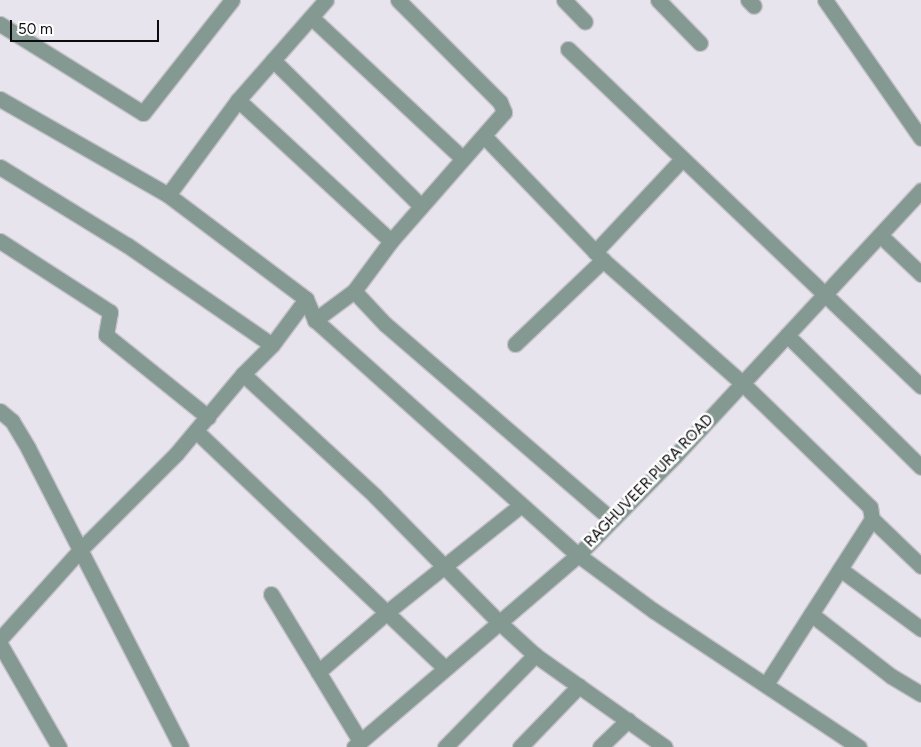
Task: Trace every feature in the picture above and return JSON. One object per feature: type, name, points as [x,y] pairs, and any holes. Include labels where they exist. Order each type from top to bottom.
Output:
[{"type":"street","points":[[0,24],[143,112],[232,0]]},
{"type":"street","points":[[168,195],[238,100],[326,0]]},
{"type":"street","points":[[315,320],[354,291],[391,241],[504,112],[503,106],[398,0]]},
{"type":"street","points":[[564,0],[585,22]]},
{"type":"street","points":[[658,0],[700,43]]},
{"type":"street","points":[[825,0],[921,138]]},
{"type":"street","points":[[311,17],[462,158]]},
{"type":"street","points":[[568,49],[823,295],[921,386]]},
{"type":"street","points":[[273,60],[421,206]]},
{"type":"street","points":[[0,99],[168,195],[306,298],[315,320],[578,555],[654,610],[859,747]]},
{"type":"street","points":[[238,100],[391,241]]},
{"type":"street","points":[[484,136],[599,256],[742,383],[870,506],[872,519],[921,566]]},
{"type":"street","points":[[515,344],[599,256],[682,159]]},
{"type":"street","points":[[0,167],[127,245],[272,345]]},
{"type":"street","name":"RAGHUVEER PURA ROAD","points":[[357,744],[444,667],[500,623],[578,555],[742,383],[921,190]]},
{"type":"street","points":[[880,235],[921,274]]},
{"type":"street","points":[[0,241],[110,312],[106,335],[208,417]]},
{"type":"street","points":[[354,291],[399,337],[612,520]]},
{"type":"street","points":[[0,638],[81,549],[142,491],[196,431],[243,374],[272,345],[306,298]]},
{"type":"street","points":[[787,335],[921,467]]},
{"type":"street","points":[[243,374],[375,496],[443,567],[535,655],[665,747]]},
{"type":"street","points":[[0,411],[12,422],[28,448],[181,747]]},
{"type":"street","points":[[196,431],[444,667]]},
{"type":"street","points":[[318,672],[387,612],[521,505]]},
{"type":"street","points":[[766,684],[872,519]]},
{"type":"street","points":[[840,568],[921,629]]},
{"type":"street","points":[[271,594],[318,672],[357,744]]},
{"type":"street","points":[[811,614],[891,676],[921,694]]},
{"type":"street","points":[[0,644],[59,747]]},
{"type":"street","points":[[445,747],[535,655]]},
{"type":"street","points":[[520,747],[579,686]]},
{"type":"street","points":[[600,747],[628,720]]}]
